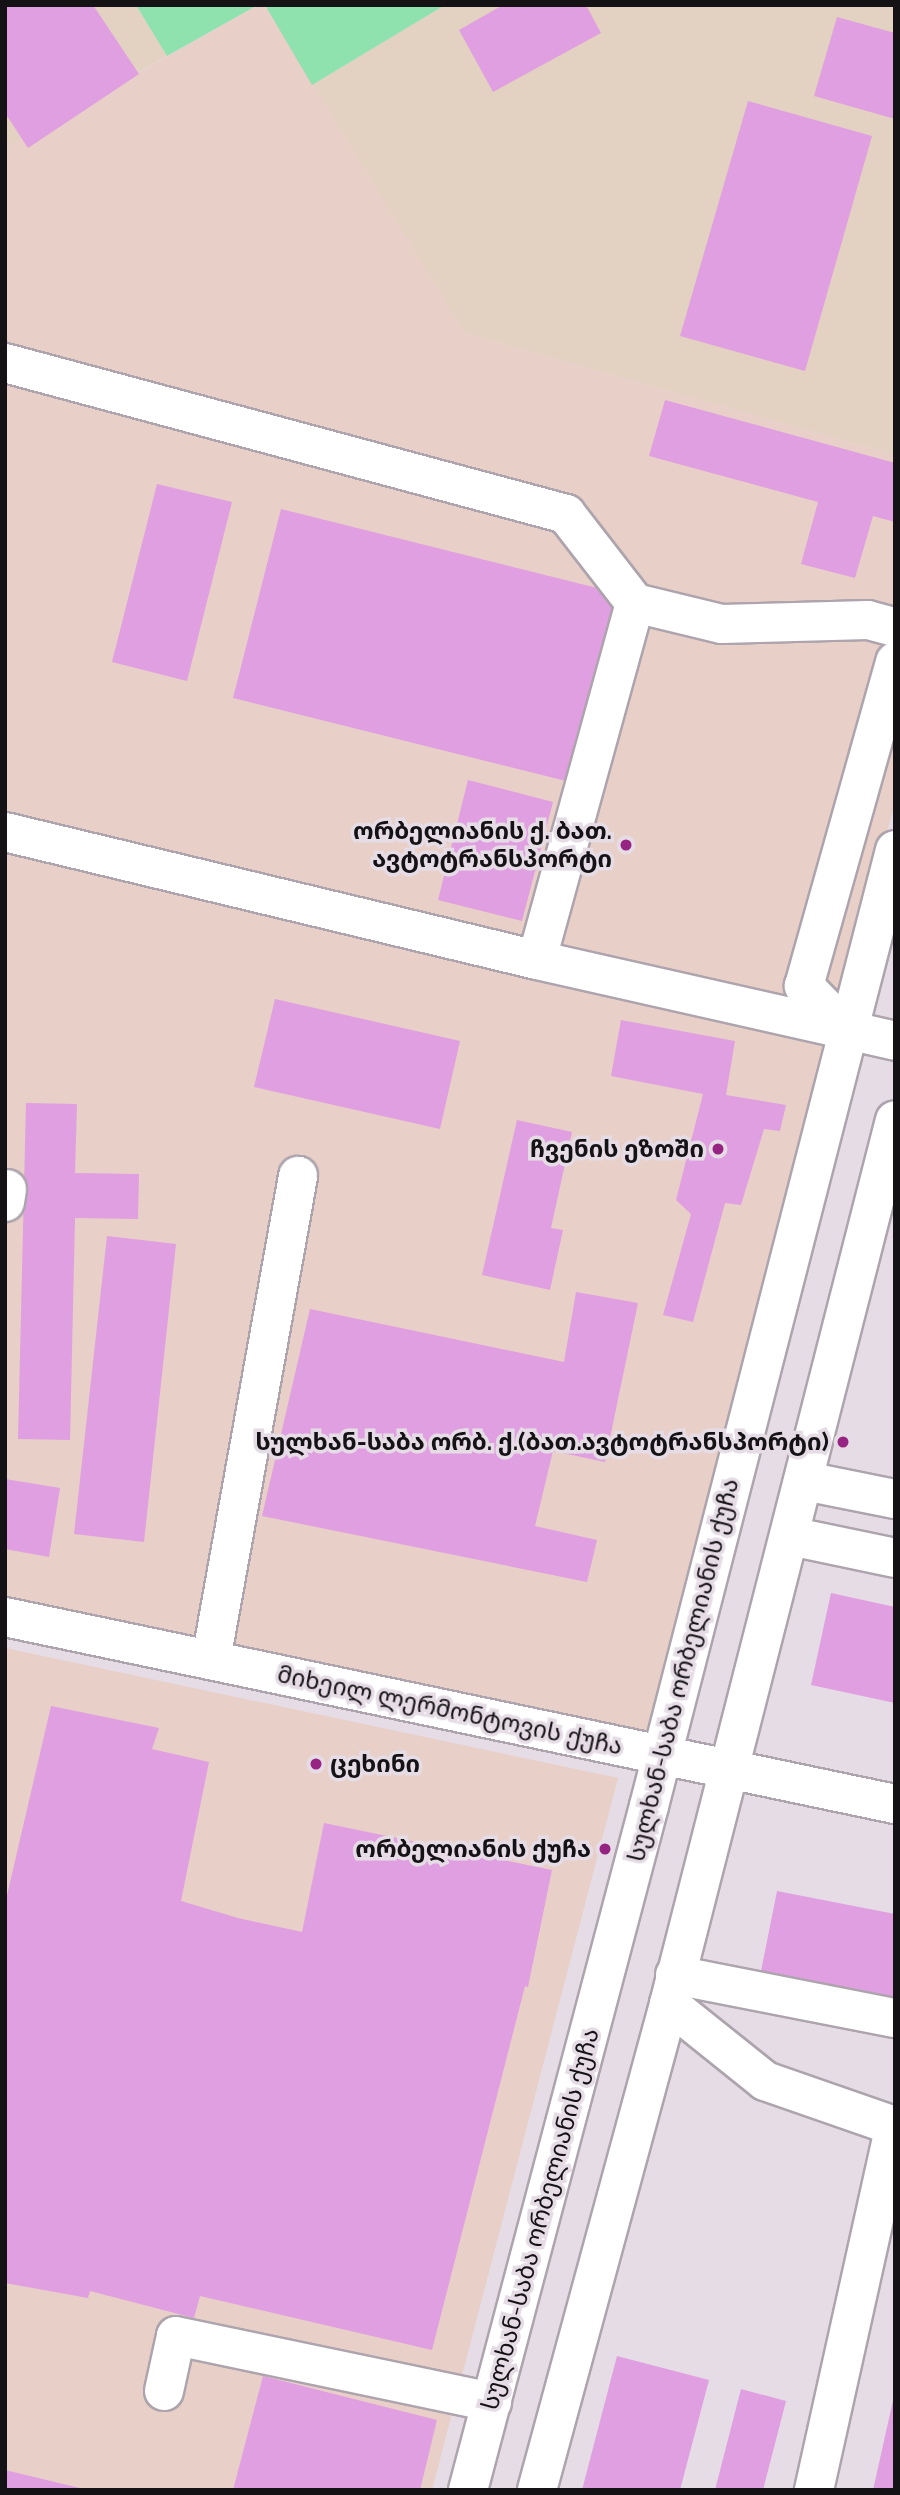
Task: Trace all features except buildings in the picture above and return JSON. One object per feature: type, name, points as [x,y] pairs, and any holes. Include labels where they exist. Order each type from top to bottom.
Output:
[{"type":"street","points":[[5,363],[566,514],[635,603],[722,624],[867,620],[895,627]]},
{"type":"street","points":[[537,960],[635,603]]},
{"type":"street","points":[[847,1030],[804,986],[895,662]]},
{"type":"street","points":[[5,831],[537,960],[895,1041]]},
{"type":"street","name":"სულხან-საბა ორბელიანის ქუჩა","points":[[468,2490],[895,850]]},
{"type":"street","points":[[537,2490],[672,1990],[727,1769],[805,1481],[895,1120]]},
{"type":"street","points":[[211,1660],[298,1175]]},
{"type":"street","points":[[805,1481],[895,1499]]},
{"type":"street","points":[[790,1536],[895,1558]]},
{"type":"street","name":"მიხეილ ლერმონტოვის ქუჩა","points":[[5,1617],[895,1804]]},
{"type":"street","points":[[672,1990],[895,2018]]},
{"type":"street","points":[[672,1990],[765,2081],[895,2126],[814,2490]]},
{"type":"street","points":[[164,2391],[176,2336],[492,2402]]},
{"type":"shaded area","points":[[5,5],[136,5],[167,56],[5,148]]},
{"type":"shaded area","points":[[258,5],[265,5],[465,333],[895,455],[895,803],[810,1114],[654,1739],[5,1612],[5,148]]},
{"type":"shaded area","points":[[445,5],[895,5],[895,455],[465,333],[312,85]]},
{"type":"shaded area","points":[[5,1648],[618,1778],[432,2490],[5,2490]]},
{"type":"green space","points":[[136,5],[258,5],[167,56]]},
{"type":"green space","points":[[265,5],[445,5],[312,85]]},
{"type":"place","name":"ორბელიანის ქ. ბათ. ავტოტრანსპორტი","points":[[626,845]]},
{"type":"place","name":"ჩვენის ეზოში","points":[[718,1149]]},
{"type":"place","name":"სულხან-საბა ორბ. ქ.(ბათ.ავტოტრანსპორტი)","points":[[843,1442]]},
{"type":"place","name":"ცეხინი","points":[[316,1764]]},
{"type":"place","name":"ორბელიანის ქუჩა","points":[[605,1849]]}]
